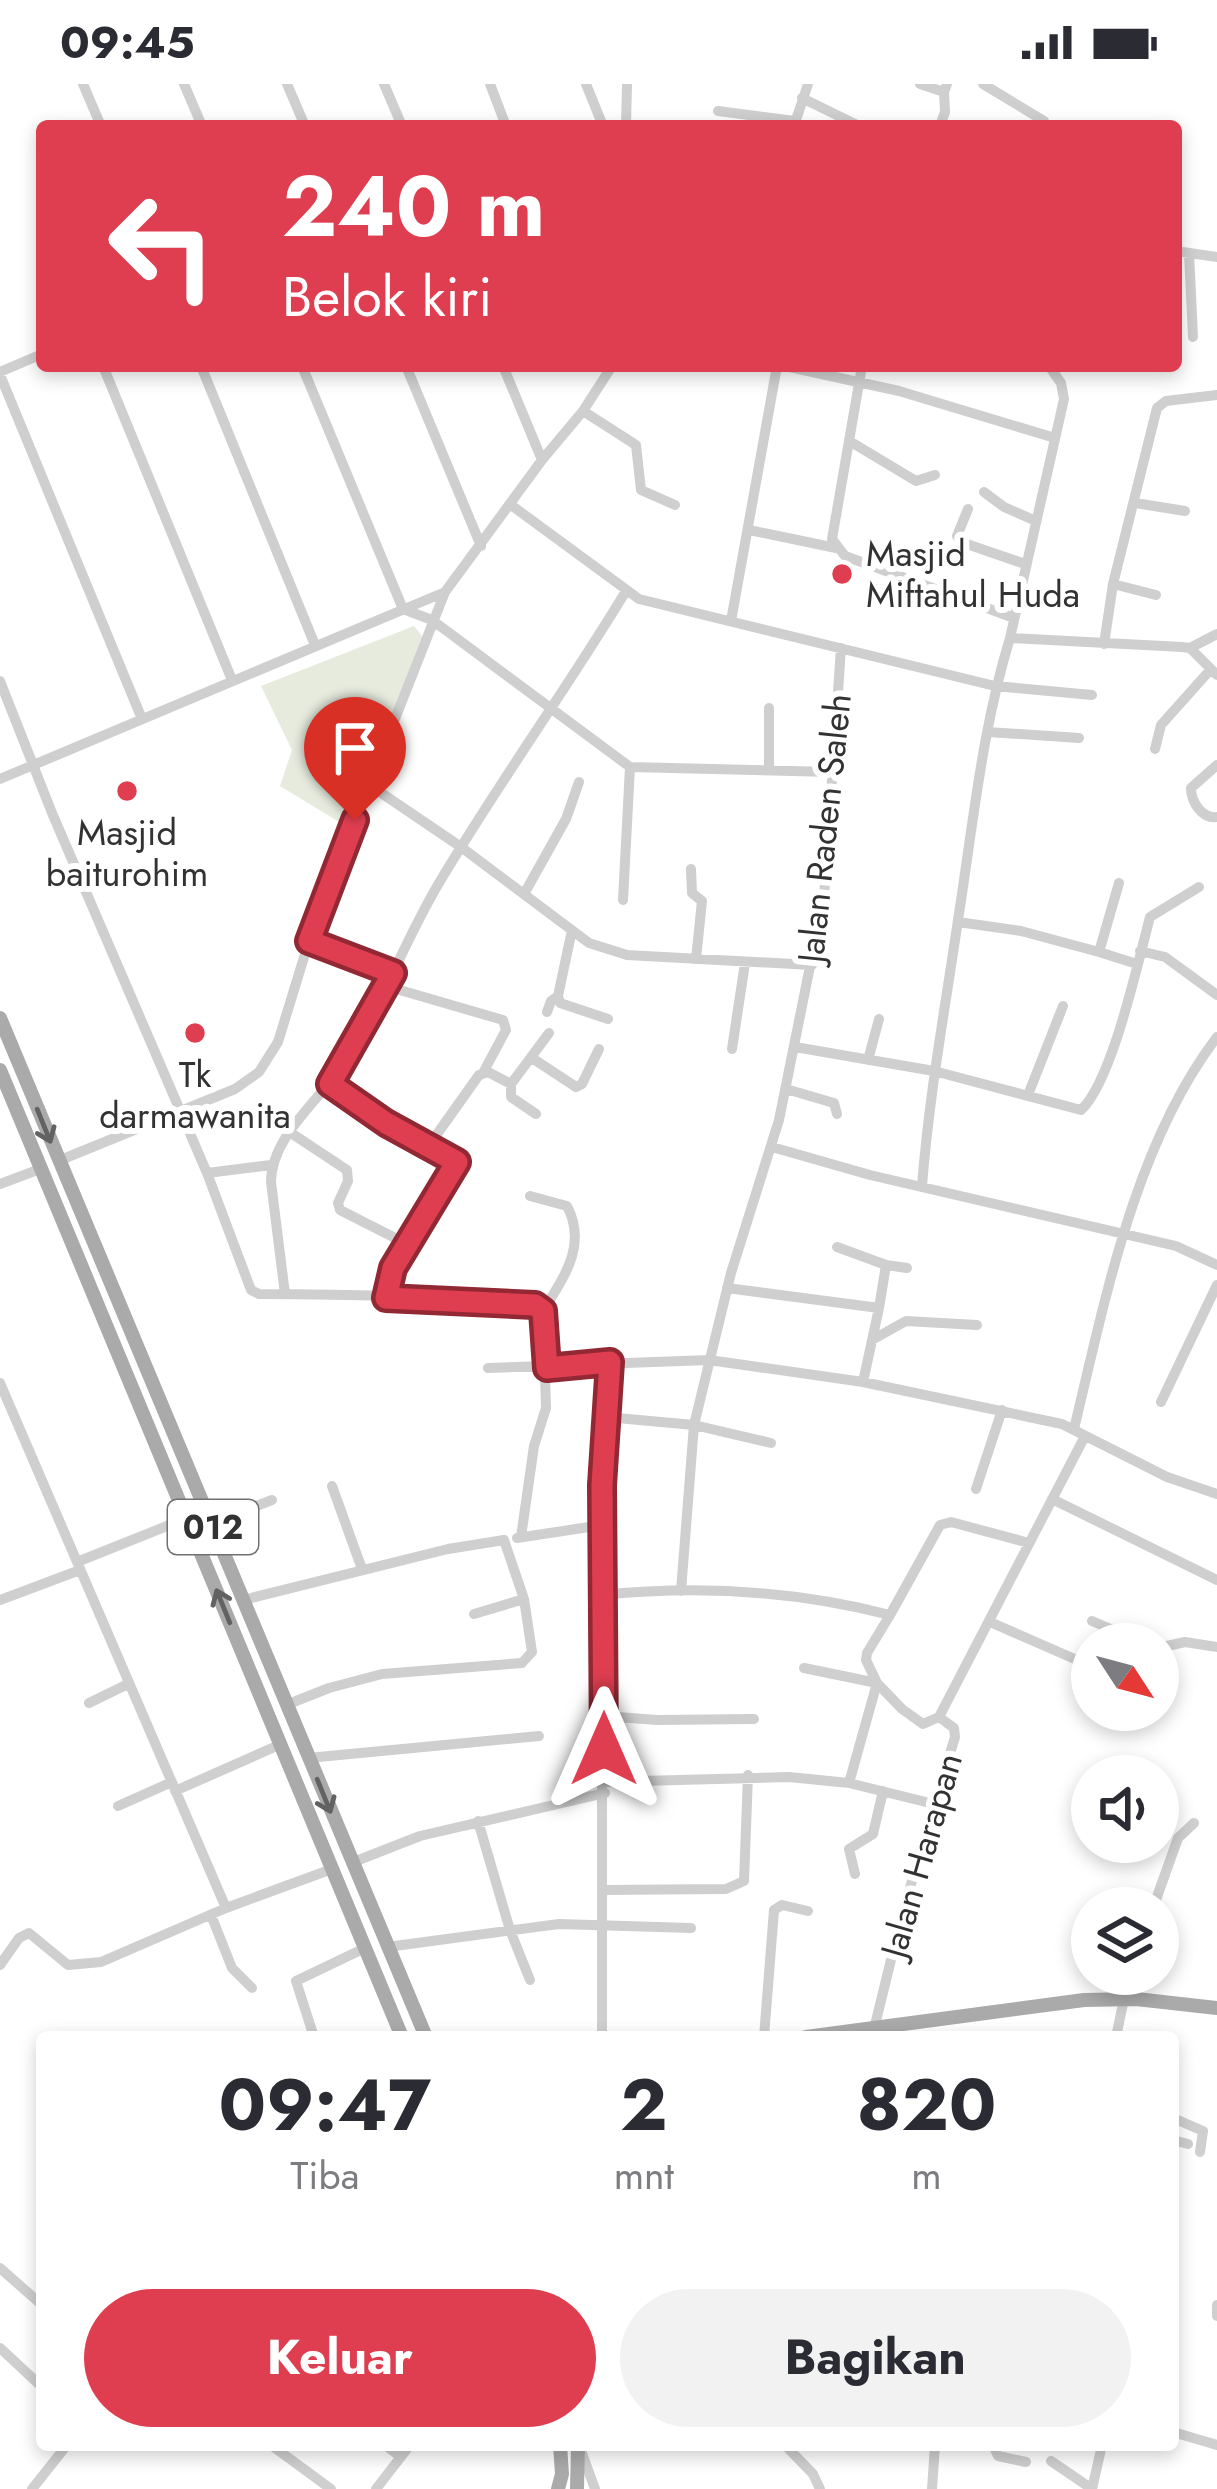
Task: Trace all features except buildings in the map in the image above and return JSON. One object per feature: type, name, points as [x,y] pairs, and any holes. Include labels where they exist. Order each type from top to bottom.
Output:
[{"type":"main road","name":"012","points":[[0,1018],[422,2031]]},
{"type":"main road","name":"012","points":[[0,1070],[400,2031]]},
{"type":"main road","points":[[250,1673],[262,1665],[254,1643],[256,1633]]},
{"type":"main road","points":[[264,1706],[263,1680],[273,1675]]},
{"type":"main road","points":[[857,2031],[1014,2008],[1130,1999],[1217,2008]]},
{"type":"main road","points":[[558,2489],[560,2451]]},
{"type":"main road","points":[[577,2489],[578,2451]]},
{"type":"street","points":[[83,84],[98,120]]},
{"type":"street","points":[[184,84],[199,120]]},
{"type":"street","points":[[287,84],[302,120]]},
{"type":"street","points":[[385,84],[400,120]]},
{"type":"street","points":[[490,84],[504,120]]},
{"type":"street","points":[[586,84],[597,120]]},
{"type":"street","points":[[626,120],[627,84]]},
{"type":"street","points":[[796,120],[808,84]]},
{"type":"street","points":[[920,84],[946,88],[942,120]]},
{"type":"street","points":[[983,84],[1041,120]]},
{"type":"street","points":[[802,98],[847,120]]},
{"type":"street","points":[[718,111],[776,120]]},
{"type":"street","points":[[1193,337],[1182,252],[1217,257]]},
{"type":"street","points":[[36,357],[0,373],[142,719]]},
{"type":"street","points":[[105,372],[232,680]]},
{"type":"street","points":[[203,372],[316,645]]},
{"type":"street","points":[[304,372],[403,609],[432,620],[630,767],[831,772]]},
{"type":"street","points":[[408,372],[481,546]]},
{"type":"street","points":[[505,372],[542,460]]},
{"type":"street","points":[[58,1161],[181,1114],[250,1081],[266,1064],[278,1042],[309,941],[368,784],[445,592],[583,411],[606,372]]},
{"type":"street","points":[[730,621],[780,372]]},
{"type":"street","points":[[809,372],[899,391],[1055,438]]},
{"type":"street","points":[[861,372],[834,520],[836,548],[845,556],[1014,618]]},
{"type":"street","points":[[922,1186],[934,1071],[995,686],[1010,638],[1064,390],[1052,372]]},
{"type":"street","points":[[1104,644],[1113,584],[1161,402],[1217,395]]},
{"type":"street","points":[[583,411],[636,445],[642,492],[674,505]]},
{"type":"street","points":[[851,442],[916,481],[935,475]]},
{"type":"street","points":[[984,492],[1036,521]]},
{"type":"street","points":[[1135,503],[1185,511]]},
{"type":"street","points":[[511,505],[647,602],[995,686],[1092,695]]},
{"type":"street","points":[[968,509],[957,536],[961,542],[1025,564]]},
{"type":"street","points":[[749,530],[836,548]]},
{"type":"street","points":[[1113,584],[1156,595]]},
{"type":"street","points":[[285,1294],[271,1165],[330,1084],[461,847],[626,591]]},
{"type":"street","points":[[0,779],[445,592]]},
{"type":"street","points":[[1010,638],[1190,648],[1217,634]]},
{"type":"street","name":"Jalan Raden Saleh","points":[[681,1591],[694,1425],[728,1288],[772,1147],[824,897],[841,648]]},
{"type":"street","points":[[1155,748],[1161,725],[1214,672],[1190,648]]},
{"type":"street","points":[[0,682],[207,1173],[248,1286],[259,1294],[490,1300],[535,1305],[543,1311]]},
{"type":"street","points":[[769,708],[769,770]]},
{"type":"street","points":[[988,732],[1079,738]]},
{"type":"street","points":[[1217,765],[1191,788],[1201,812],[1217,817]]},
{"type":"street","points":[[623,900],[630,767]]},
{"type":"street","points":[[524,894],[566,819],[579,782]]},
{"type":"street","points":[[368,784],[572,930],[616,953],[812,965]]},
{"type":"street","points":[[691,869],[692,893],[703,907],[696,958]]},
{"type":"street","points":[[1099,952],[1119,884]]},
{"type":"street","points":[[795,1047],[934,1071],[1076,1111],[1085,1107],[1118,1029],[1155,911],[1198,887]]},
{"type":"street","points":[[958,922],[1036,934],[1099,952],[1165,957],[1217,995]]},
{"type":"street","points":[[572,930],[560,1003],[608,1018]]},
{"type":"street","points":[[309,941],[393,973]]},
{"type":"street","points":[[732,1049],[745,963]]},
{"type":"street","points":[[386,986],[502,1020],[506,1030],[484,1071],[430,1144]]},
{"type":"street","points":[[547,1012],[558,996]]},
{"type":"street","points":[[1028,1095],[1063,1006]]},
{"type":"street","points":[[868,1060],[879,1019]]},
{"type":"street","points":[[536,1114],[511,1096],[511,1084],[549,1033]]},
{"type":"street","name":"Jalan Harapan","points":[[874,2029],[956,1732],[939,1718],[1052,1499],[1079,1432],[1123,1232],[1186,1082],[1212,1055],[1217,1037]]},
{"type":"street","points":[[532,1058],[576,1087],[599,1049]]},
{"type":"street","points":[[484,1071],[511,1084]]},
{"type":"street","points":[[330,1084],[457,1163],[388,1276],[386,1298]]},
{"type":"street","points":[[786,1089],[831,1102],[837,1114]]},
{"type":"street","points":[[291,1133],[346,1170],[348,1181],[338,1203],[340,1210],[409,1245]]},
{"type":"street","points":[[772,1147],[1177,1246],[1217,1264]]},
{"type":"street","points":[[207,1173],[271,1165]]},
{"type":"street","points":[[0,1184],[40,1168]]},
{"type":"street","points":[[521,1537],[534,1446],[546,1413],[543,1311],[571,1265],[575,1229],[566,1206],[530,1196]]},
{"type":"street","points":[[837,1247],[907,1268]]},
{"type":"street","points":[[863,1382],[886,1265]]},
{"type":"street","points":[[1161,1402],[1217,1285]]},
{"type":"street","points":[[728,1288],[879,1309]]},
{"type":"street","points":[[872,1340],[906,1321],[977,1325]]},
{"type":"street","points":[[488,1368],[709,1360],[863,1382],[1002,1410],[1079,1432],[1167,1477],[1217,1494]]},
{"type":"street","points":[[602,2031],[602,1525],[610,1362]]},
{"type":"street","points":[[0,1383],[226,1908]]},
{"type":"street","points":[[976,1489],[1002,1410]]},
{"type":"street","points":[[607,1417],[694,1425],[771,1443]]},
{"type":"street","points":[[332,1486],[362,1569]]},
{"type":"street","points":[[1052,1499],[1217,1580]]},
{"type":"street","points":[[212,1523],[272,1500]]},
{"type":"street","points":[[0,1600],[187,1518]]},
{"type":"street","points":[[939,1718],[923,1724],[918,1721],[877,1683],[867,1653],[940,1525],[951,1522],[1029,1543]]},
{"type":"street","points":[[243,1600],[362,1569],[602,1525]]},
{"type":"street","points":[[286,1705],[382,1674],[522,1663],[532,1652],[524,1599],[503,1540]]},
{"type":"street","points":[[602,1594],[781,1592],[890,1615]]},
{"type":"street","points":[[474,1614],[524,1599]]},
{"type":"street","points":[[1092,1621],[1097,1623]]},
{"type":"street","points":[[990,1622],[1071,1657]]},
{"type":"street","points":[[1179,1643],[1217,1647]]},
{"type":"street","points":[[804,1668],[877,1683]]},
{"type":"street","points":[[849,1783],[877,1683]]},
{"type":"street","points":[[89,1702],[128,1684]]},
{"type":"street","points":[[604,1716],[754,1719]]},
{"type":"street","points":[[308,1758],[539,1736]]},
{"type":"street","points":[[118,1806],[280,1745]]},
{"type":"street","points":[[602,1889],[726,1889],[744,1881],[748,1775]]},
{"type":"street","points":[[351,1863],[420,1836],[604,1787],[748,1775],[849,1783],[934,1804]]},
{"type":"street","points":[[855,1874],[849,1849],[873,1834],[883,1791]]},
{"type":"street","points":[[478,1821],[530,1980]]},
{"type":"street","points":[[1161,1887],[1178,1838],[1194,1823]]},
{"type":"street","points":[[0,1965],[24,1934],[34,1935],[68,1965],[101,1962],[332,1869]]},
{"type":"street","points":[[764,2031],[774,1910],[782,1905],[808,1911]]},
{"type":"street","points":[[211,1915],[232,1969],[252,1988]]},
{"type":"street","points":[[387,1947],[559,1924],[691,1928]]},
{"type":"street","points":[[312,2031],[295,1985],[297,1978],[365,1948]]},
{"type":"street","points":[[1118,2031],[1132,1995]]},
{"type":"street","points":[[1179,2121],[1203,2131],[1201,2152]]},
{"type":"street","points":[[1179,2142],[1188,2144]]},
{"type":"street","points":[[0,2268],[36,2300]]},
{"type":"street","points":[[1217,2305],[1217,2316]]},
{"type":"street","points":[[0,2348],[36,2381]]},
{"type":"street","points":[[1179,2434],[1217,2445]]},
{"type":"street","points":[[32,2489],[62,2451]]},
{"type":"street","points":[[279,2451],[331,2489]]},
{"type":"street","points":[[393,2451],[401,2457]]},
{"type":"street","points":[[376,2489],[406,2451]]},
{"type":"street","points":[[580,2451],[595,2489]]},
{"type":"street","points":[[791,2451],[820,2489]]},
{"type":"street","points":[[932,2489],[934,2451]]},
{"type":"street","points":[[996,2451],[998,2456],[1026,2462]]},
{"type":"street","points":[[1051,2461],[1092,2489],[1101,2451]]},
{"type":"shaded area","points":[[414,626],[422,636],[349,828],[280,786],[292,750],[261,686]]},
{"type":"place","name":"Masjid Miftahul Huda","points":[[842,574]]},
{"type":"place","name":"Masjid baiturohim","points":[[127,791]]},
{"type":"place","name":"Tk darmawanita","points":[[195,1033]]},
{"type":"route","points":[[355,820],[309,941],[393,973],[330,1084],[386,1123],[457,1162],[388,1276],[386,1298],[535,1305],[543,1311],[547,1368],[610,1362],[602,1485],[604,1749]]}]
